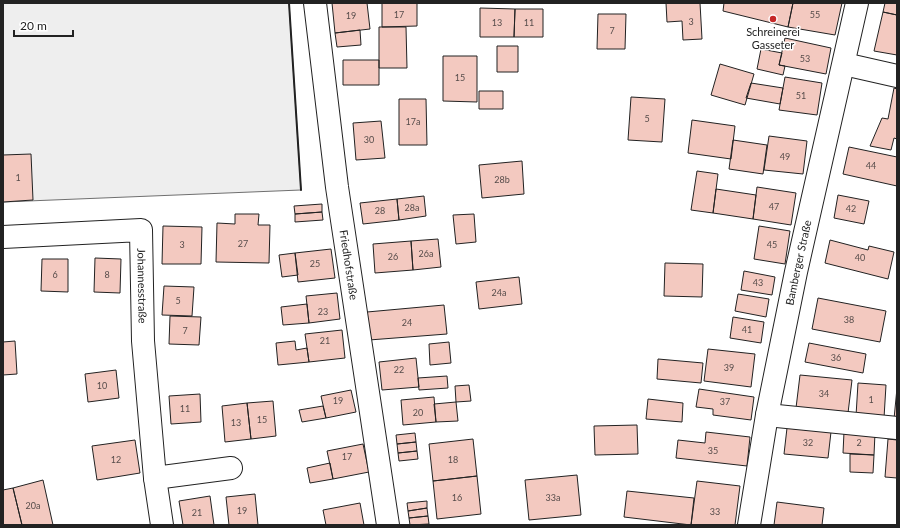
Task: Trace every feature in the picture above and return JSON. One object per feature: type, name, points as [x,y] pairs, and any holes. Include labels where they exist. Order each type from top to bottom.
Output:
[{"type":"street","name":"Friedhofstraße","points":[[315,3],[338,187],[388,525]]},
{"type":"street","name":"Bamberger Straße","points":[[749,525],[767,415],[814,189],[858,3]]},
{"type":"street","points":[[844,64],[897,76]]},
{"type":"street","name":"Johannesstraße","points":[[3,237],[140,230],[143,341],[155,478],[162,525]]},
{"type":"street","points":[[767,415],[897,428]]},
{"type":"street","points":[[155,478],[231,468]]},
{"type":"shaded area","points":[[3,3],[289,3],[301,190],[3,202]]},
{"type":"building","points":[[332,3],[367,3],[370,29],[335,33]]},
{"type":"building","points":[[382,3],[417,3],[417,26],[382,27]]},
{"type":"building","points":[[666,3],[700,3],[702,39],[683,40],[682,21],[667,22]]},
{"type":"building","name":"Schreinerei Gasseter","points":[[724,3],[793,3],[788,27],[723,11]]},
{"type":"building","points":[[793,3],[842,3],[835,35],[788,27]]},
{"type":"building","points":[[885,3],[897,3],[897,15],[883,12]]},
{"type":"building","points":[[480,8],[515,9],[514,37],[480,37]]},
{"type":"building","points":[[515,9],[543,9],[543,37],[514,37]]},
{"type":"building","points":[[883,12],[897,15],[897,55],[874,51]]},
{"type":"building","points":[[598,14],[626,14],[625,49],[597,49]]},
{"type":"building","points":[[379,27],[406,27],[407,68],[379,68]]},
{"type":"building","points":[[360,30],[361,45],[337,47],[335,33]]},
{"type":"building","points":[[785,38],[831,48],[826,74],[779,65]]},
{"type":"building","points":[[497,46],[518,46],[518,72],[497,72]]},
{"type":"building","points":[[761,49],[782,53],[779,65],[785,66],[783,75],[757,69]]},
{"type":"building","points":[[443,56],[477,56],[477,102],[443,101]]},
{"type":"building","points":[[343,60],[379,60],[379,85],[343,85]]},
{"type":"building","points":[[720,64],[754,74],[745,105],[711,95]]},
{"type":"building","points":[[785,77],[822,83],[817,115],[779,110]]},
{"type":"building","points":[[751,83],[783,88],[780,104],[746,98]]},
{"type":"building","points":[[894,88],[897,89],[897,139],[894,138],[891,150],[870,146],[882,118],[888,119]]},
{"type":"building","points":[[479,91],[503,91],[503,109],[479,109]]},
{"type":"building","points":[[631,97],[665,99],[662,142],[628,140]]},
{"type":"building","points":[[399,99],[426,99],[427,145],[399,145]]},
{"type":"building","points":[[692,120],[735,126],[731,159],[688,153]]},
{"type":"building","points":[[381,121],[385,158],[356,160],[353,123]]},
{"type":"building","points":[[769,136],[807,141],[803,174],[764,170]]},
{"type":"building","points":[[733,140],[767,145],[763,174],[729,169]]},
{"type":"building","points":[[849,147],[897,157],[897,186],[843,174]]},
{"type":"building","points":[[31,154],[33,200],[3,202],[3,155]]},
{"type":"building","points":[[522,161],[524,194],[482,198],[479,165]]},
{"type":"building","points":[[697,171],[718,174],[713,213],[691,210]]},
{"type":"building","points":[[757,187],[796,193],[791,225],[753,219]]},
{"type":"building","points":[[716,189],[756,195],[753,219],[713,213]]},
{"type":"building","points":[[838,195],[869,201],[864,224],[834,218]]},
{"type":"building","points":[[424,196],[426,216],[399,220],[397,199]]},
{"type":"building","points":[[397,199],[399,220],[363,224],[360,203]]},
{"type":"building","points":[[322,204],[322,212],[295,214],[294,206]]},
{"type":"building","points":[[322,212],[323,220],[295,222],[295,214]]},
{"type":"building","points":[[235,214],[259,214],[258,225],[270,225],[269,263],[216,262],[217,223],[235,224]]},
{"type":"building","points":[[474,214],[476,242],[456,244],[453,215]]},
{"type":"building","points":[[163,226],[202,227],[201,264],[162,264]]},
{"type":"building","points":[[759,226],[790,231],[785,264],[754,259]]},
{"type":"building","points":[[438,239],[441,267],[413,270],[411,241]]},
{"type":"building","points":[[830,240],[868,250],[869,246],[894,252],[888,279],[825,263]]},
{"type":"building","points":[[411,241],[413,270],[375,273],[373,244]]},
{"type":"building","points":[[331,249],[335,278],[298,282],[295,253]]},
{"type":"building","points":[[295,253],[298,275],[282,277],[279,255]]},
{"type":"building","points":[[95,258],[121,259],[120,293],[94,292]]},
{"type":"building","points":[[42,259],[68,259],[68,292],[41,291]]},
{"type":"building","points":[[665,263],[703,264],[702,297],[664,296]]},
{"type":"building","points":[[744,271],[775,277],[772,295],[741,290]]},
{"type":"building","points":[[519,277],[522,304],[479,309],[476,282]]},
{"type":"building","points":[[164,286],[194,287],[192,316],[162,315]]},
{"type":"building","points":[[337,293],[340,319],[309,323],[306,296]]},
{"type":"building","points":[[738,294],[769,299],[766,317],[735,311]]},
{"type":"building","points":[[818,298],[886,311],[880,342],[812,329]]},
{"type":"building","points":[[307,304],[309,323],[283,325],[281,307]]},
{"type":"building","points":[[444,305],[447,334],[369,340],[367,312]]},
{"type":"building","points":[[170,316],[201,317],[199,345],[169,344]]},
{"type":"building","points":[[733,317],[764,322],[761,343],[730,338]]},
{"type":"building","points":[[342,330],[345,358],[309,362],[305,334]]},
{"type":"building","points":[[15,341],[17,374],[3,375],[3,342]]},
{"type":"building","points":[[295,341],[296,350],[307,348],[309,362],[278,365],[276,343]]},
{"type":"building","points":[[449,342],[451,363],[430,365],[429,344]]},
{"type":"building","points":[[809,343],[866,354],[863,373],[805,362]]},
{"type":"building","points":[[708,349],[755,354],[751,387],[704,381]]},
{"type":"building","points":[[416,358],[419,387],[382,390],[379,362]]},
{"type":"building","points":[[658,359],[703,363],[701,383],[657,379]]},
{"type":"building","points":[[116,370],[119,398],[88,402],[85,374]]},
{"type":"building","points":[[800,375],[852,380],[848,413],[796,408]]},
{"type":"building","points":[[447,376],[448,388],[419,390],[418,378]]},
{"type":"building","points":[[858,383],[886,385],[884,418],[856,416]]},
{"type":"building","points":[[469,385],[471,401],[456,402],[455,386]]},
{"type":"building","points":[[897,388],[897,420],[894,419]]},
{"type":"building","points":[[699,389],[754,397],[751,420],[713,415],[713,409],[696,407]]},
{"type":"building","points":[[351,390],[356,412],[326,418],[321,396]]},
{"type":"building","points":[[200,394],[201,422],[171,424],[169,396]]},
{"type":"building","points":[[434,397],[436,422],[403,425],[401,400]]},
{"type":"building","points":[[648,399],[683,403],[682,422],[646,419]]},
{"type":"building","points":[[273,401],[276,436],[251,439],[247,403]]},
{"type":"building","points":[[456,402],[458,421],[436,422],[434,404]]},
{"type":"building","points":[[247,403],[251,439],[225,442],[222,406]]},
{"type":"building","points":[[323,406],[326,418],[302,422],[299,410]]},
{"type":"building","points":[[637,425],[638,454],[595,455],[594,426]]},
{"type":"building","points":[[787,428],[831,432],[828,458],[784,454]]},
{"type":"building","points":[[706,432],[750,437],[747,466],[676,458],[678,440],[705,443]]},
{"type":"building","points":[[844,432],[875,433],[874,455],[843,453]]},
{"type":"building","points":[[415,433],[416,442],[397,444],[396,435]]},
{"type":"building","points":[[473,439],[477,476],[433,481],[429,444]]},
{"type":"building","points":[[888,439],[897,440],[897,478],[885,477]]},
{"type":"building","points":[[135,440],[140,473],[97,480],[92,446]]},
{"type":"building","points":[[416,442],[417,451],[398,453],[397,444]]},
{"type":"building","points":[[363,444],[369,472],[333,479],[327,451]]},
{"type":"building","points":[[417,451],[418,459],[399,461],[398,453]]},
{"type":"building","points":[[850,454],[874,455],[873,473],[850,472]]},
{"type":"building","points":[[330,463],[333,479],[310,483],[307,468]]},
{"type":"building","points":[[577,475],[581,515],[529,520],[525,480]]},
{"type":"building","points":[[477,476],[481,514],[437,519],[433,481]]},
{"type":"building","points":[[43,480],[53,525],[22,525],[13,488]]},
{"type":"building","points":[[697,481],[740,486],[735,525],[691,525]]},
{"type":"building","points":[[13,488],[22,525],[3,525],[3,490]]},
{"type":"building","points":[[627,491],[694,498],[691,525],[624,517]]},
{"type":"building","points":[[255,494],[258,525],[229,525],[226,497]]},
{"type":"building","points":[[210,496],[214,525],[183,525],[179,501]]},
{"type":"building","points":[[427,501],[427,508],[408,511],[407,503]]},
{"type":"building","points":[[777,502],[824,508],[822,525],[774,525]]},
{"type":"building","points":[[360,503],[364,525],[326,525],[323,510]]},
{"type":"building","points":[[427,508],[428,516],[409,518],[408,511]]},
{"type":"building","points":[[428,516],[429,524],[410,525],[409,518]]},
{"type":"wall","points":[[289,3],[301,190]]},
{"type":"place","name":"Schreinerei Gasseter","points":[[773,19]]}]
